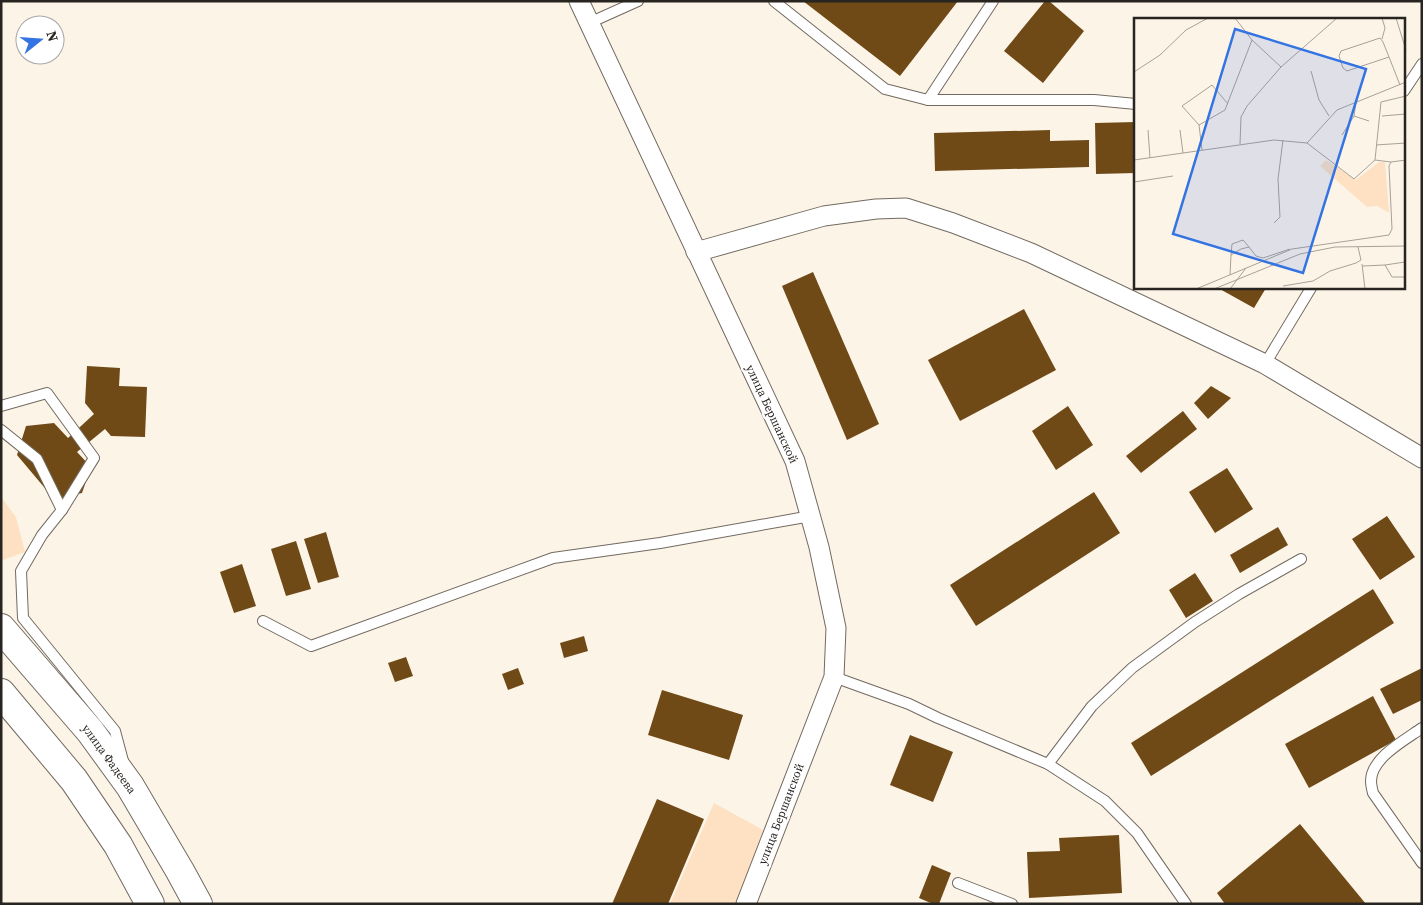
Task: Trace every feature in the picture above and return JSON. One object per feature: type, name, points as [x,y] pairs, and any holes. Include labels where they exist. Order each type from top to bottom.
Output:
[{"type":"main road","name":"улица Фадеева","points":[[1,628],[90,731],[130,786],[198,904]]},
{"type":"main road","points":[[1,693],[74,780],[118,845],[150,904]]},
{"type":"street","name":"улица Бершанской","points":[[578,1],[794,461],[819,547],[836,628],[834,677],[746,904]]},
{"type":"street","points":[[696,252],[824,216],[876,209],[906,208],[953,223],[1031,253],[1266,364],[1422,458]]},
{"type":"lane","points":[[589,23],[638,1]]},
{"type":"lane","points":[[774,1],[885,89],[928,100],[1094,100],[1134,104]]},
{"type":"lane","points":[[928,100],[993,1]]},
{"type":"lane","points":[[1406,88],[1422,64]]},
{"type":"lane","points":[[1266,364],[1310,289]]},
{"type":"lane","points":[[1,406],[47,393],[94,458],[62,510],[42,535],[21,572],[23,618],[115,731],[130,786]]},
{"type":"lane","points":[[1,430],[37,459],[62,510]]},
{"type":"lane","points":[[263,621],[311,646],[553,558],[669,541],[810,516]]},
{"type":"lane","points":[[1048,764],[1092,706],[1132,668],[1195,622],[1232,598],[1301,559]]},
{"type":"lane","points":[[834,677],[909,704],[1048,764],[1105,801],[1137,833],[1186,904]]},
{"type":"lane","points":[[1422,728],[1382,757],[1373,770],[1371,781],[1373,793],[1422,863]]},
{"type":"lane","points":[[958,884],[1012,904]]},
{"type":"shaded area","points":[[1,497],[16,517],[25,552],[3,560],[1,558]]},
{"type":"shaded area","points":[[714,803],[763,830],[736,904],[670,904]]},
{"type":"building","points":[[803,1],[958,1],[900,76]]},
{"type":"building","points":[[1045,1],[1049,1],[1084,31],[1043,83],[1004,51]]},
{"type":"building","points":[[1134,122],[1134,173],[1096,174],[1095,123]]},
{"type":"building","points":[[1050,130],[1050,141],[1089,140],[1089,167],[935,171],[934,133]]},
{"type":"building","points":[[813,272],[879,424],[847,440],[782,286]]},
{"type":"building","points":[[1220,289],[1265,289],[1254,308]]},
{"type":"building","points":[[1024,309],[1056,370],[960,421],[928,360]]},
{"type":"building","points":[[87,366],[120,368],[119,386],[147,387],[145,437],[111,436],[105,429],[77,452],[91,467],[82,493],[54,499],[17,455],[26,426],[54,423],[68,438],[94,414],[85,403]]},
{"type":"building","points":[[1211,386],[1231,398],[1208,419],[1194,403]]},
{"type":"building","points":[[1068,406],[1093,445],[1056,470],[1032,431]]},
{"type":"building","points":[[1183,411],[1197,429],[1141,473],[1126,456]]},
{"type":"building","points":[[1227,468],[1253,509],[1215,533],[1189,492]]},
{"type":"building","points":[[1094,492],[1120,533],[976,626],[950,585]]},
{"type":"building","points":[[1387,516],[1415,557],[1380,580],[1352,539]]},
{"type":"building","points":[[1278,527],[1288,545],[1240,573],[1230,555]]},
{"type":"building","points":[[326,532],[339,577],[318,583],[304,539]]},
{"type":"building","points":[[296,541],[311,589],[286,596],[271,549]]},
{"type":"building","points":[[242,564],[256,606],[234,613],[220,572]]},
{"type":"building","points":[[1195,573],[1213,601],[1186,618],[1169,590]]},
{"type":"building","points":[[1373,589],[1394,623],[1151,776],[1131,743]]},
{"type":"building","points":[[584,636],[588,651],[564,658],[560,643]]},
{"type":"building","points":[[406,657],[413,676],[395,682],[388,663]]},
{"type":"building","points":[[518,668],[524,684],[508,690],[502,674]]},
{"type":"building","points":[[1422,668],[1422,700],[1393,714],[1380,689]]},
{"type":"building","points":[[662,690],[743,715],[729,760],[648,735]]},
{"type":"building","points":[[1373,696],[1396,740],[1309,788],[1285,744]]},
{"type":"building","points":[[910,735],[953,752],[933,802],[890,785]]},
{"type":"building","points":[[657,799],[704,819],[668,904],[612,904]]},
{"type":"building","points":[[1300,824],[1366,904],[1225,904],[1217,893]]},
{"type":"building","points":[[1119,835],[1122,893],[1029,898],[1027,852],[1060,851],[1059,838]]},
{"type":"building","points":[[932,865],[951,873],[939,904],[933,904],[919,898]]}]
